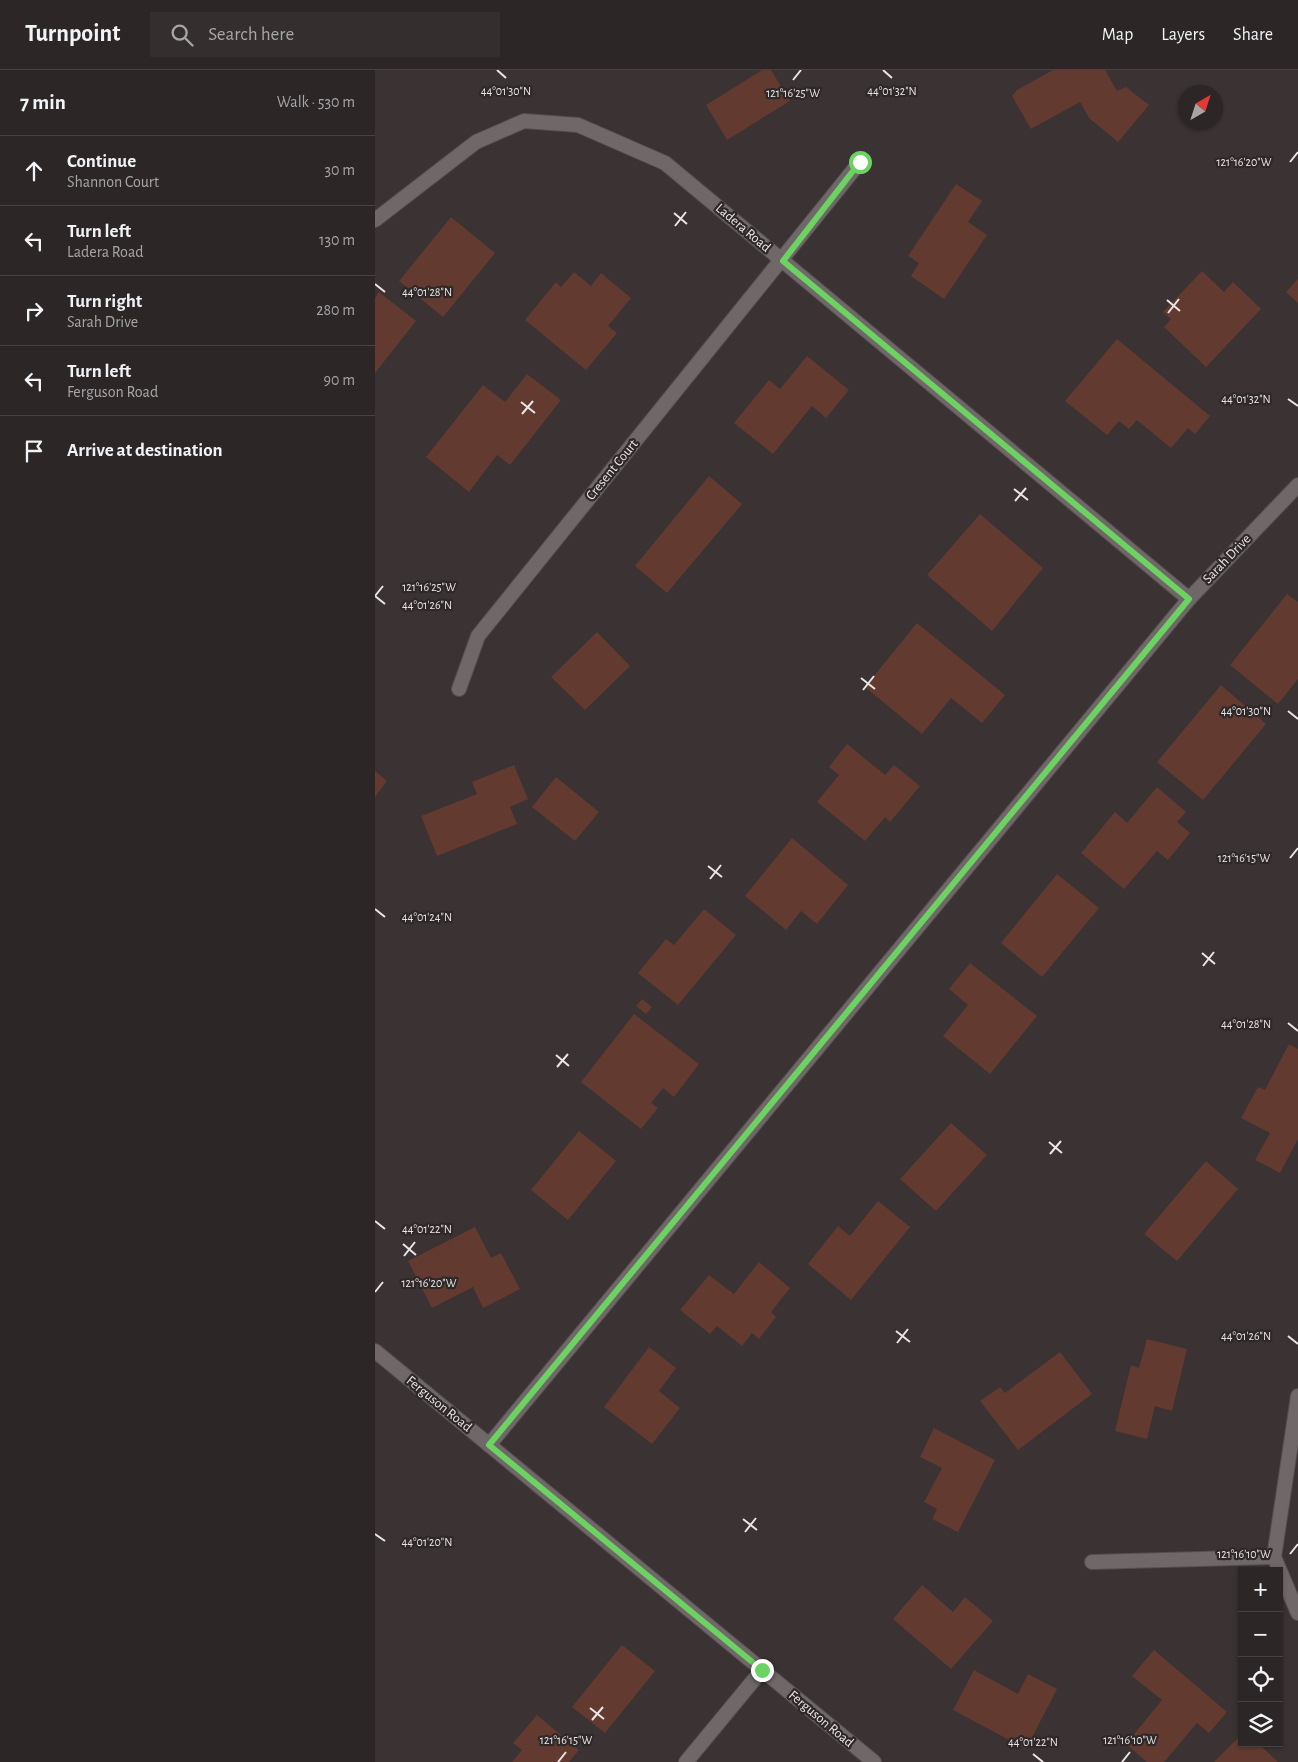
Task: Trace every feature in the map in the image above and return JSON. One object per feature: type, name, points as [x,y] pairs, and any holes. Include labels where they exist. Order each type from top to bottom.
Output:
[{"type":"street","name":"Ladera Road","points":[[375,220],[476,142],[524,121],[579,125],[665,163],[1189,599]]},
{"type":"street","name":"Cresent Court","points":[[459,689],[478,636],[783,261],[860,162]]},
{"type":"street","name":"Sarah Drive","points":[[489,1445],[1189,599],[1298,485]]},
{"type":"street","name":"Ferguson Road","points":[[375,1351],[874,1762]]},
{"type":"street","points":[[1298,1396],[1273,1557],[1298,1613]]},
{"type":"street","points":[[1092,1562],[1273,1557]]},
{"type":"street","points":[[686,1762],[762,1670]]},
{"type":"building","points":[[762,70],[771,70],[790,101],[727,140],[706,105]]},
{"type":"building","points":[[1053,70],[1105,70],[1117,91],[1126,87],[1149,105],[1118,142],[1089,118],[1080,102],[1031,129],[1012,96],[1017,90]]},
{"type":"building","points":[[956,184],[982,201],[968,222],[987,235],[944,299],[911,276],[919,263],[908,256]]},
{"type":"building","points":[[451,217],[495,253],[443,317],[399,281]]},
{"type":"building","points":[[1202,271],[1224,292],[1233,282],[1261,309],[1206,367],[1164,327],[1171,319],[1163,312]]},
{"type":"building","points":[[574,272],[591,286],[601,273],[631,298],[608,326],[617,333],[586,370],[525,320],[556,282],[561,287]]},
{"type":"building","points":[[1298,279],[1298,303],[1286,292]]},
{"type":"building","points":[[379,292],[416,321],[375,373],[375,298]]},
{"type":"building","points":[[1117,339],[1210,416],[1195,434],[1188,428],[1171,448],[1137,420],[1129,429],[1119,421],[1107,435],[1065,401]]},
{"type":"building","points":[[807,356],[849,390],[826,418],[812,406],[773,454],[734,423],[769,380],[780,389]]},
{"type":"building","points":[[527,374],[561,400],[510,465],[497,455],[469,492],[426,457],[483,385],[505,402]]},
{"type":"building","points":[[709,476],[742,504],[667,593],[635,566]]},
{"type":"building","points":[[980,514],[1043,568],[992,631],[927,575]]},
{"type":"building","points":[[1287,594],[1298,602],[1298,679],[1278,704],[1230,665]]},
{"type":"building","points":[[917,623],[1005,695],[982,723],[951,698],[922,734],[865,687]]},
{"type":"building","points":[[597,632],[630,666],[585,710],[551,677]]},
{"type":"building","points":[[1221,685],[1266,724],[1203,800],[1157,762]]},
{"type":"building","points":[[847,744],[885,775],[894,765],[920,786],[890,822],[885,817],[865,841],[817,802],[839,775],[829,767]]},
{"type":"building","points":[[514,765],[528,799],[510,807],[517,824],[437,856],[421,816],[477,794],[472,782]]},
{"type":"building","points":[[375,771],[387,781],[375,797]]},
{"type":"building","points":[[556,777],[599,812],[575,841],[532,807]]},
{"type":"building","points":[[1157,787],[1186,812],[1177,822],[1190,833],[1168,860],[1157,851],[1124,889],[1081,853],[1115,812],[1127,823]]},
{"type":"building","points":[[792,838],[848,885],[817,924],[801,911],[786,930],[745,896]]},
{"type":"building","points":[[1057,874],[1099,908],[1042,977],[1001,943]]},
{"type":"building","points":[[704,909],[736,935],[678,1005],[638,973],[666,939],[674,945]]},
{"type":"building","points":[[970,963],[1037,1016],[990,1074],[943,1036],[968,1005],[949,989]]},
{"type":"building","points":[[642,999],[652,1007],[646,1014],[636,1006]]},
{"type":"building","points":[[634,1014],[699,1064],[674,1097],[663,1088],[651,1103],[658,1108],[641,1129],[581,1082]]},
{"type":"building","points":[[1289,1044],[1298,1049],[1298,1139],[1280,1173],[1255,1160],[1270,1133],[1241,1118],[1258,1087],[1265,1090]]},
{"type":"building","points":[[951,1123],[987,1155],[936,1211],[900,1179]]},
{"type":"building","points":[[579,1131],[616,1161],[568,1220],[531,1190]]},
{"type":"building","points":[[1206,1161],[1238,1189],[1177,1261],[1144,1234]]},
{"type":"building","points":[[878,1201],[910,1227],[851,1300],[808,1264],[838,1226],[850,1236]]},
{"type":"building","points":[[475,1227],[491,1258],[501,1253],[520,1289],[483,1308],[473,1287],[432,1308],[408,1261]]},
{"type":"building","points":[[759,1262],[790,1288],[771,1312],[776,1317],[759,1339],[752,1333],[742,1346],[717,1326],[710,1334],[680,1310],[709,1275],[734,1294]]},
{"type":"building","points":[[1147,1339],[1187,1349],[1172,1411],[1155,1406],[1147,1439],[1115,1431],[1131,1365],[1139,1368]]},
{"type":"building","points":[[649,1347],[676,1368],[659,1391],[680,1408],[652,1444],[604,1407]]},
{"type":"building","points":[[1060,1352],[1092,1394],[1018,1450],[980,1401],[1000,1387],[1005,1393]]},
{"type":"building","points":[[934,1428],[995,1460],[958,1532],[932,1519],[937,1509],[924,1502],[942,1468],[920,1457]]},
{"type":"building","points":[[922,1585],[953,1612],[965,1597],[993,1621],[951,1669],[893,1619]]},
{"type":"building","points":[[622,1645],[655,1671],[605,1733],[572,1707]]},
{"type":"building","points":[[1154,1650],[1227,1712],[1209,1733],[1197,1723],[1164,1762],[1147,1762],[1126,1744],[1162,1700],[1132,1676]]},
{"type":"building","points":[[974,1670],[1018,1694],[1028,1674],[1057,1689],[1026,1749],[953,1710]]},
{"type":"building","points":[[537,1715],[579,1750],[569,1762],[512,1762],[522,1750],[513,1743]]},
{"type":"building","points":[[1238,1738],[1238,1747],[1262,1747],[1278,1762],[1214,1762]]},
{"type":"route","points":[[762,1670],[489,1445],[1189,599],[783,261],[860,162]]}]
